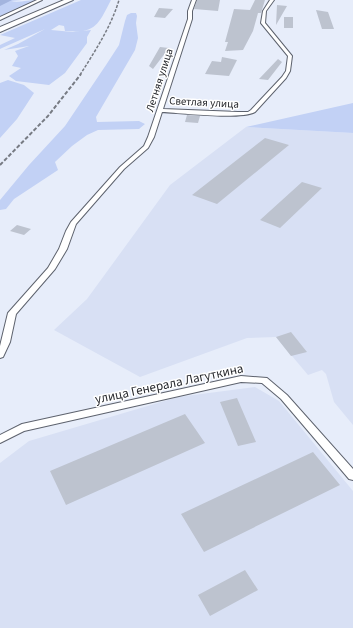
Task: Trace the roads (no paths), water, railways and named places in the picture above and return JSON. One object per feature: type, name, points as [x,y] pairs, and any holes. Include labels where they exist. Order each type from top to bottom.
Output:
[{"type":"highway","points":[[0,30],[60,0]]},
{"type":"highway","points":[[0,30],[70,0]]},
{"type":"street","points":[[0,19],[40,0]]},
{"type":"street","name":"Летняя улица","points":[[0,355],[6,342],[12,313],[51,269],[62,249],[73,223],[131,158],[146,147],[160,110],[190,19],[190,11],[194,0]]},
{"type":"street","name":"Светлая улица","points":[[160,110],[238,114],[253,111],[284,78],[288,71],[290,56],[263,23],[262,19],[266,8],[272,0]]},
{"type":"street","name":"улица Генерала Лагуткина","points":[[0,439],[22,428],[241,379],[264,380],[284,397],[353,476]]},
{"type":"waterway","points":[[0,3],[8,0]]},
{"type":"railway","points":[[80,75],[107,29],[119,0]]},
{"type":"railway","points":[[0,165],[48,116],[81,74]]}]
